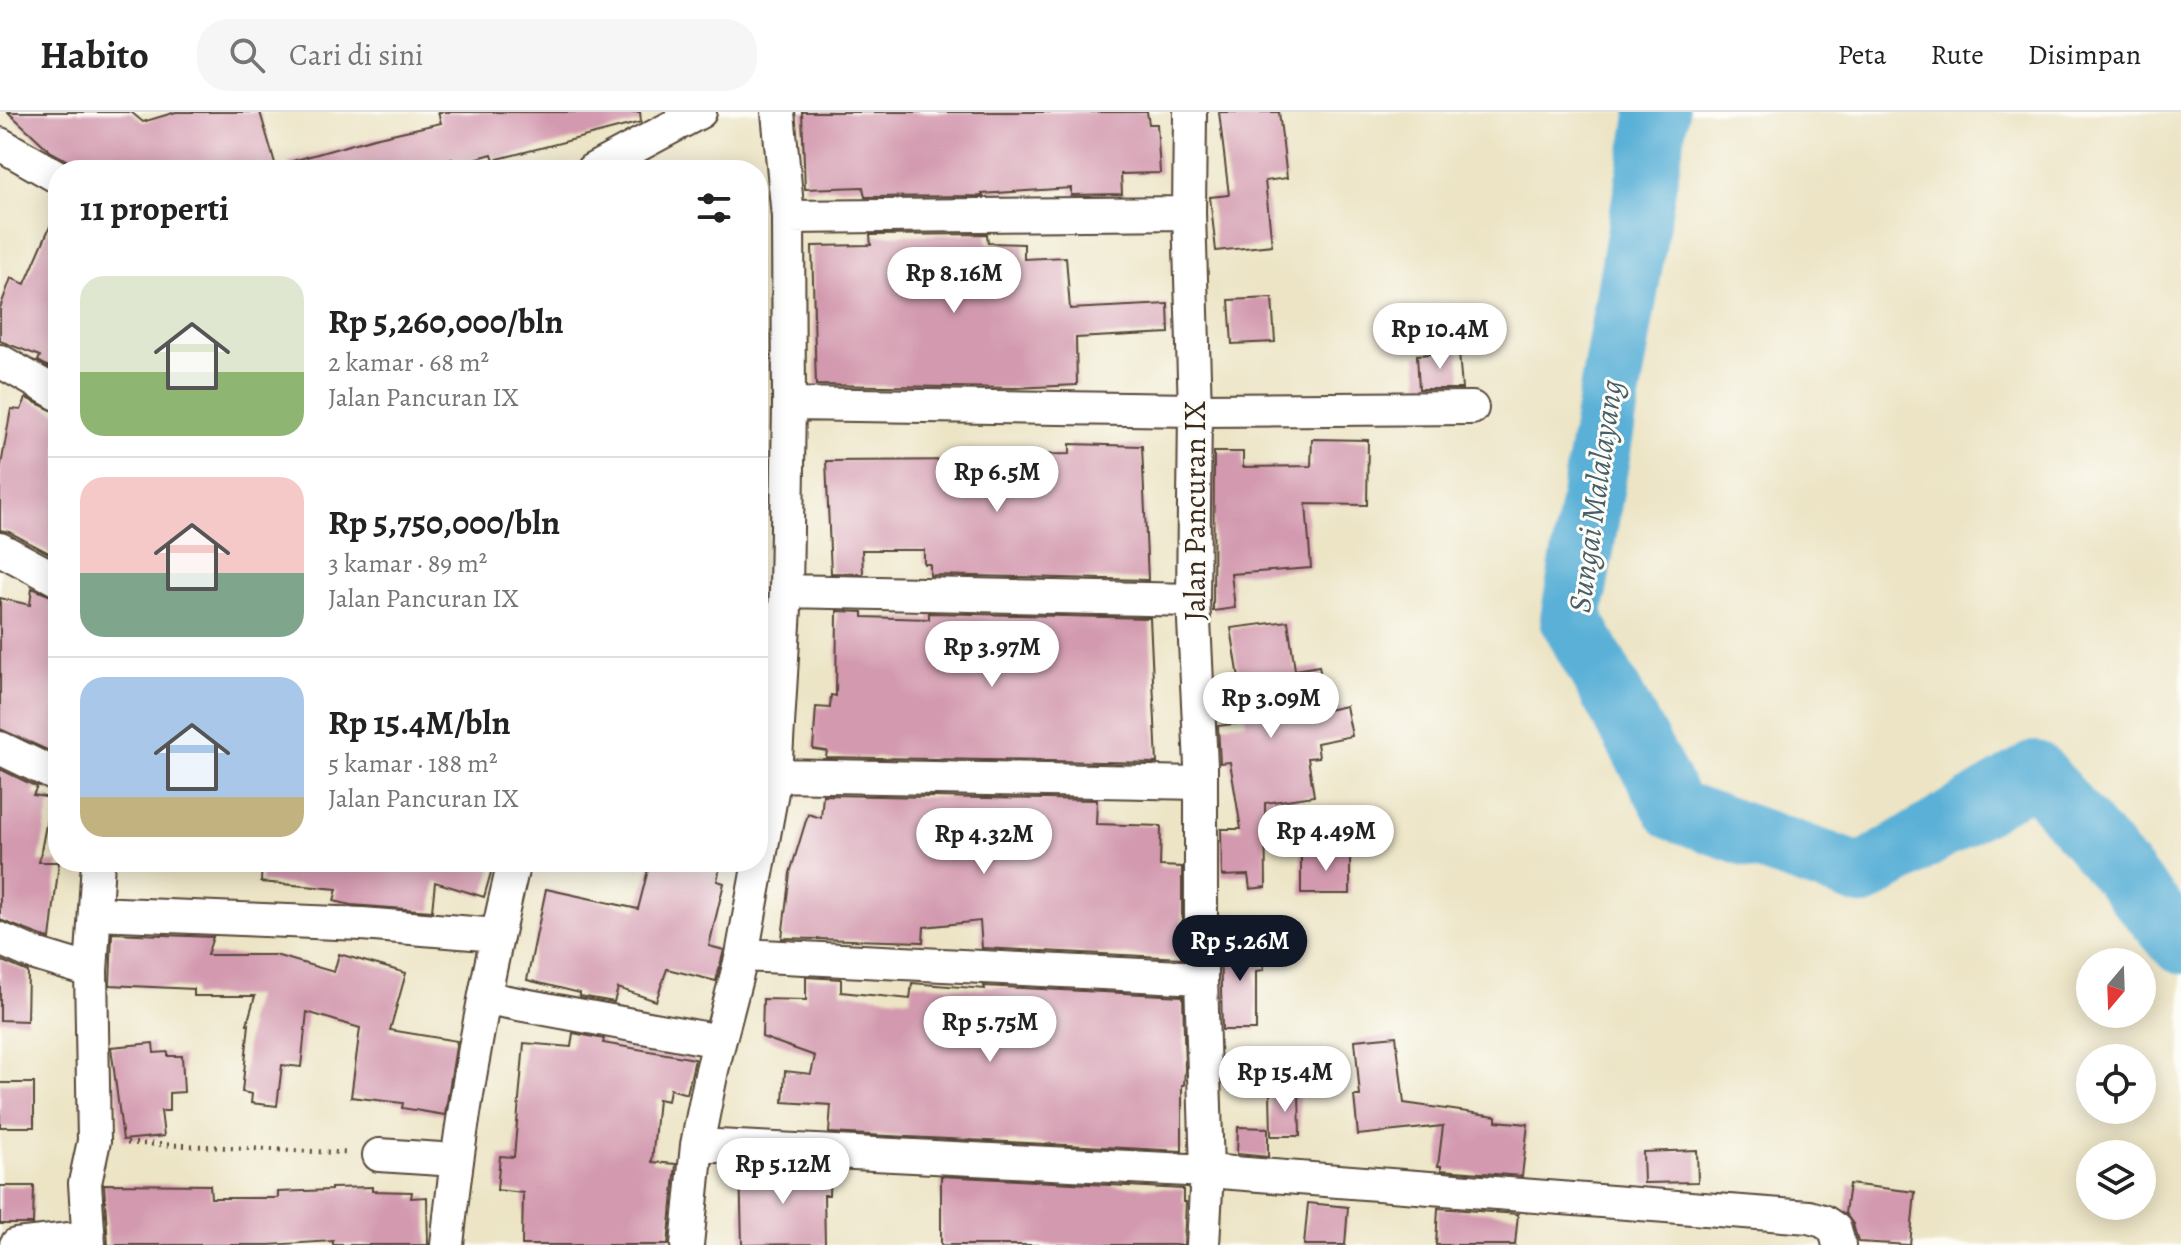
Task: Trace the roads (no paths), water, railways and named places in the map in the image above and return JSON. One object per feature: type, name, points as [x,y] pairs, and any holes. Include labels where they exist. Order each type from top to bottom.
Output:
[{"type":"street","points":[[611,160],[700,112]]},
{"type":"street","points":[[768,813],[775,775],[786,591],[789,404],[788,217],[778,112]]},
{"type":"street","name":"Jalan Pancuran IX","points":[[1190,112],[1189,213],[1195,410],[1193,600],[1201,783],[1201,978],[1207,1171],[1203,1245]]},
{"type":"street","points":[[0,144],[48,171]]},
{"type":"street","points":[[788,217],[1189,213]]},
{"type":"street","points":[[0,361],[48,388]]},
{"type":"street","points":[[789,404],[1195,410],[1472,408]]},
{"type":"street","points":[[0,549],[48,575]]},
{"type":"street","points":[[786,591],[1193,600]]},
{"type":"street","points":[[0,748],[48,771]]},
{"type":"street","points":[[775,775],[1201,783]]},
{"type":"street","points":[[16,1245],[89,1241],[85,1183],[94,1141],[91,971],[97,872]]},
{"type":"street","points":[[447,1245],[456,1160],[497,935],[512,872]]},
{"type":"street","points":[[687,1245],[697,1145],[719,1041],[742,955],[757,872]]},
{"type":"street","points":[[95,913],[362,924],[497,935]]},
{"type":"street","points":[[0,939],[32,953],[91,971]]},
{"type":"street","points":[[742,955],[1201,978]]},
{"type":"street","points":[[486,998],[719,1041]]},
{"type":"street","points":[[697,1145],[1207,1171],[1809,1217],[1835,1229],[1839,1245]]},
{"type":"street","points":[[379,1155],[456,1160]]},
{"type":"waterway","name":"Sungai Malalayang","points":[[1658,112],[1571,619],[1675,810],[1862,875],[2035,772],[2181,943]]}]
